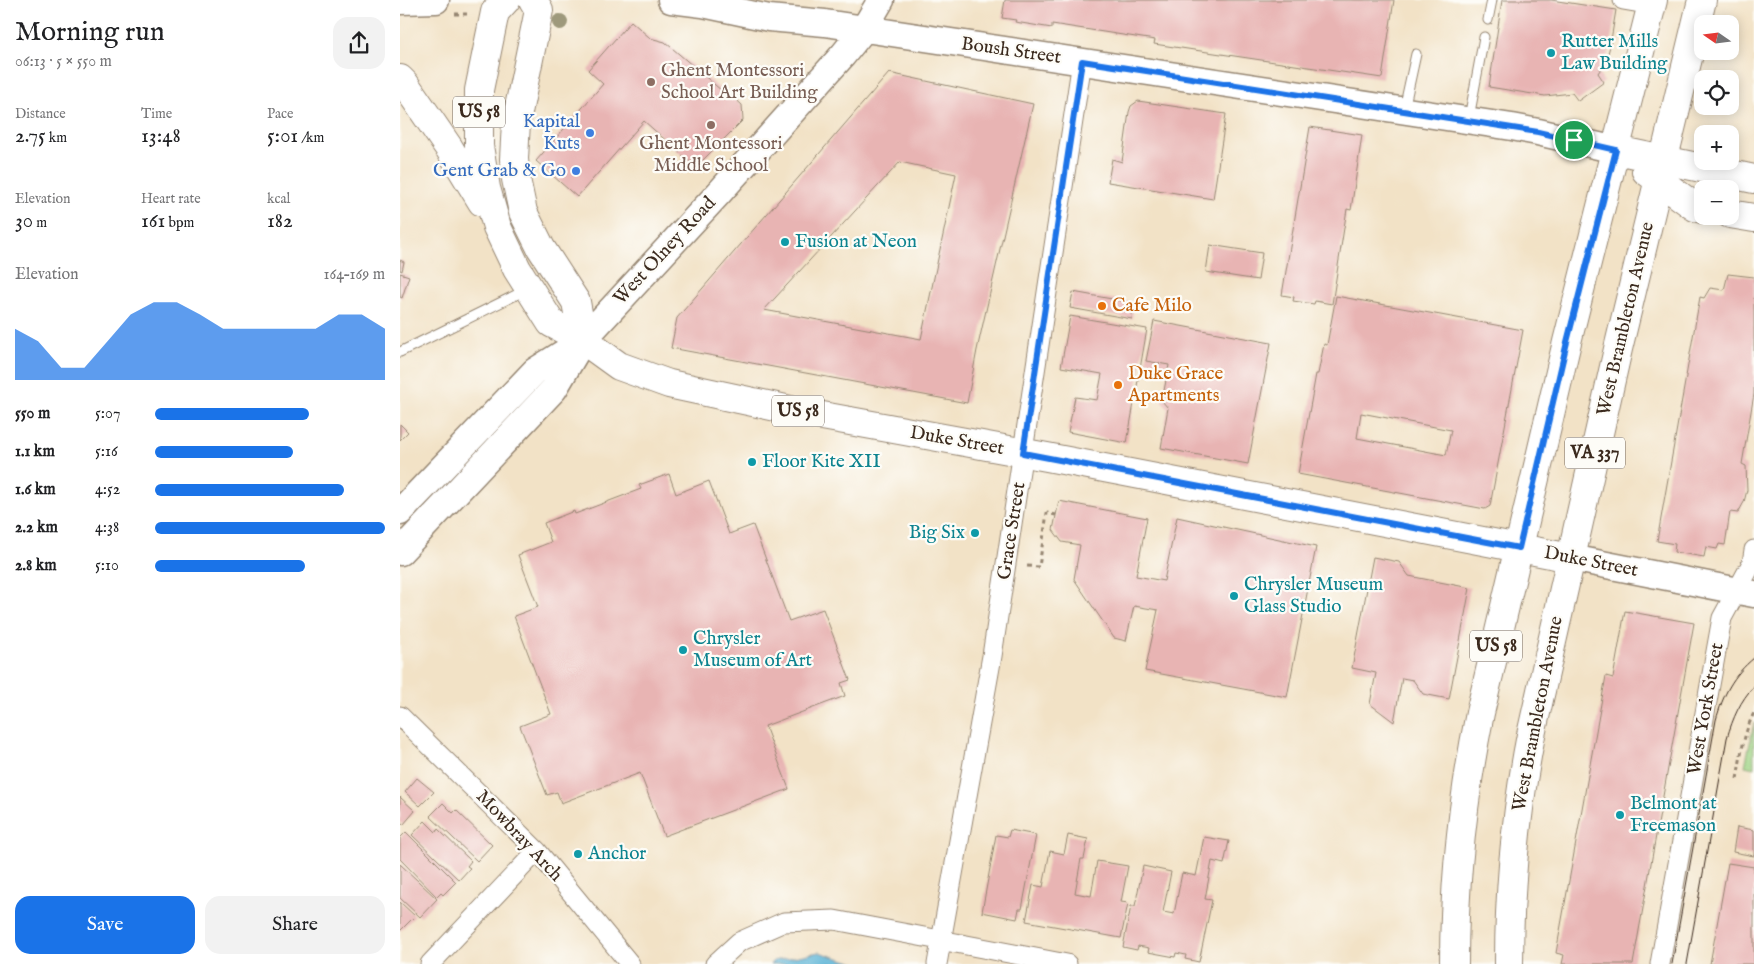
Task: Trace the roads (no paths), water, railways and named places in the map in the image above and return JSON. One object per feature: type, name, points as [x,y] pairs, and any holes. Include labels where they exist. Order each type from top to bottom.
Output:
[{"type":"main road","name":"US 58","points":[[506,0],[495,12],[480,90],[479,146],[486,188],[497,227],[517,269],[551,324],[583,340]]},
{"type":"main road","name":"US 58","points":[[533,0],[539,10],[516,122],[514,159],[516,178],[523,212],[540,248],[576,302],[583,340]]},
{"type":"main road","name":"West Brambleton Avenue","points":[[1509,964],[1511,873],[1520,797],[1533,726],[1618,349],[1702,0]]},
{"type":"main road","name":"VA 337","points":[[1519,548],[1567,342],[1653,2]]},
{"type":"main road","points":[[400,79],[449,148],[497,227]]},
{"type":"main road","name":"Boush Street","points":[[1616,150],[1661,171],[1754,179]]},
{"type":"main road","name":"Boush Street","points":[[1661,171],[1694,206]]},
{"type":"main road","points":[[1739,216],[1754,218]]},
{"type":"main road","name":"Duke Street","points":[[583,340],[619,366],[669,384],[795,411],[1571,558]]},
{"type":"main road","name":"US 58","points":[[1454,964],[1456,889],[1464,800],[1480,713],[1519,548]]},
{"type":"street","points":[[400,1],[436,0]]},
{"type":"street","name":"Boush Street","points":[[671,0],[703,2],[769,18],[864,29],[1082,61],[1538,132],[1616,150]]},
{"type":"street","name":"West Olney Road","points":[[400,552],[554,389],[583,340],[843,55],[864,29],[881,0]]},
{"type":"street","points":[[1623,0],[1653,2]]},
{"type":"street","name":"Grace Street","points":[[936,964],[986,692],[1082,61]]},
{"type":"street","name":"West Olney Road","points":[[400,512],[535,371],[583,340]]},
{"type":"street","name":"West York Street","points":[[1660,964],[1722,618],[1746,592],[1754,550]]},
{"type":"street","name":"Duke Street","points":[[1571,558],[1746,592]]},
{"type":"street","name":"Mowbray Arch","points":[[400,716],[537,851],[630,964]]},
{"type":"street","points":[[430,964],[537,851]]},
{"type":"street","points":[[715,964],[739,942],[784,922],[834,920],[1068,964]]},
{"type":"lane","points":[[1488,20],[1492,0]]},
{"type":"lane","points":[[1468,121],[1484,37]]},
{"type":"lane","points":[[1403,112],[1416,54]]},
{"type":"lane","points":[[400,352],[529,289]]},
{"type":"water","points":[[819,952],[858,964],[770,964],[773,961]]},
{"type":"tram line","points":[[1672,964],[1716,720],[1730,686],[1740,671],[1754,658]]},
{"type":"tram line","points":[[1687,964],[1727,738],[1738,710],[1754,686]]},
{"type":"place","name":"Rutter Mills Law Building","points":[[1551,53]]},
{"type":"place","name":"Ghent Montessori School Art Building","points":[[651,82]]},
{"type":"place","name":"Ghent Montessori Middle School","points":[[711,125]]},
{"type":"place","name":"Kapital Kuts","points":[[590,133]]},
{"type":"place","name":"Gent Grab & Go","points":[[576,171]]},
{"type":"place","name":"Fusion at Neon","points":[[785,242]]},
{"type":"place","name":"Cafe Milo","points":[[1102,306]]},
{"type":"place","name":"Duke Grace Apartments","points":[[1118,385]]},
{"type":"place","name":"Floor Kite XII","points":[[752,462]]},
{"type":"place","name":"Big Six","points":[[975,533]]},
{"type":"place","name":"Chrysler Museum Glass Studio","points":[[1234,596]]},
{"type":"place","name":"Chrysler Museum of Art","points":[[683,650]]},
{"type":"place","name":"Belmont at Freemason","points":[[1620,815]]},
{"type":"place","name":"Anchor","points":[[578,854]]}]
